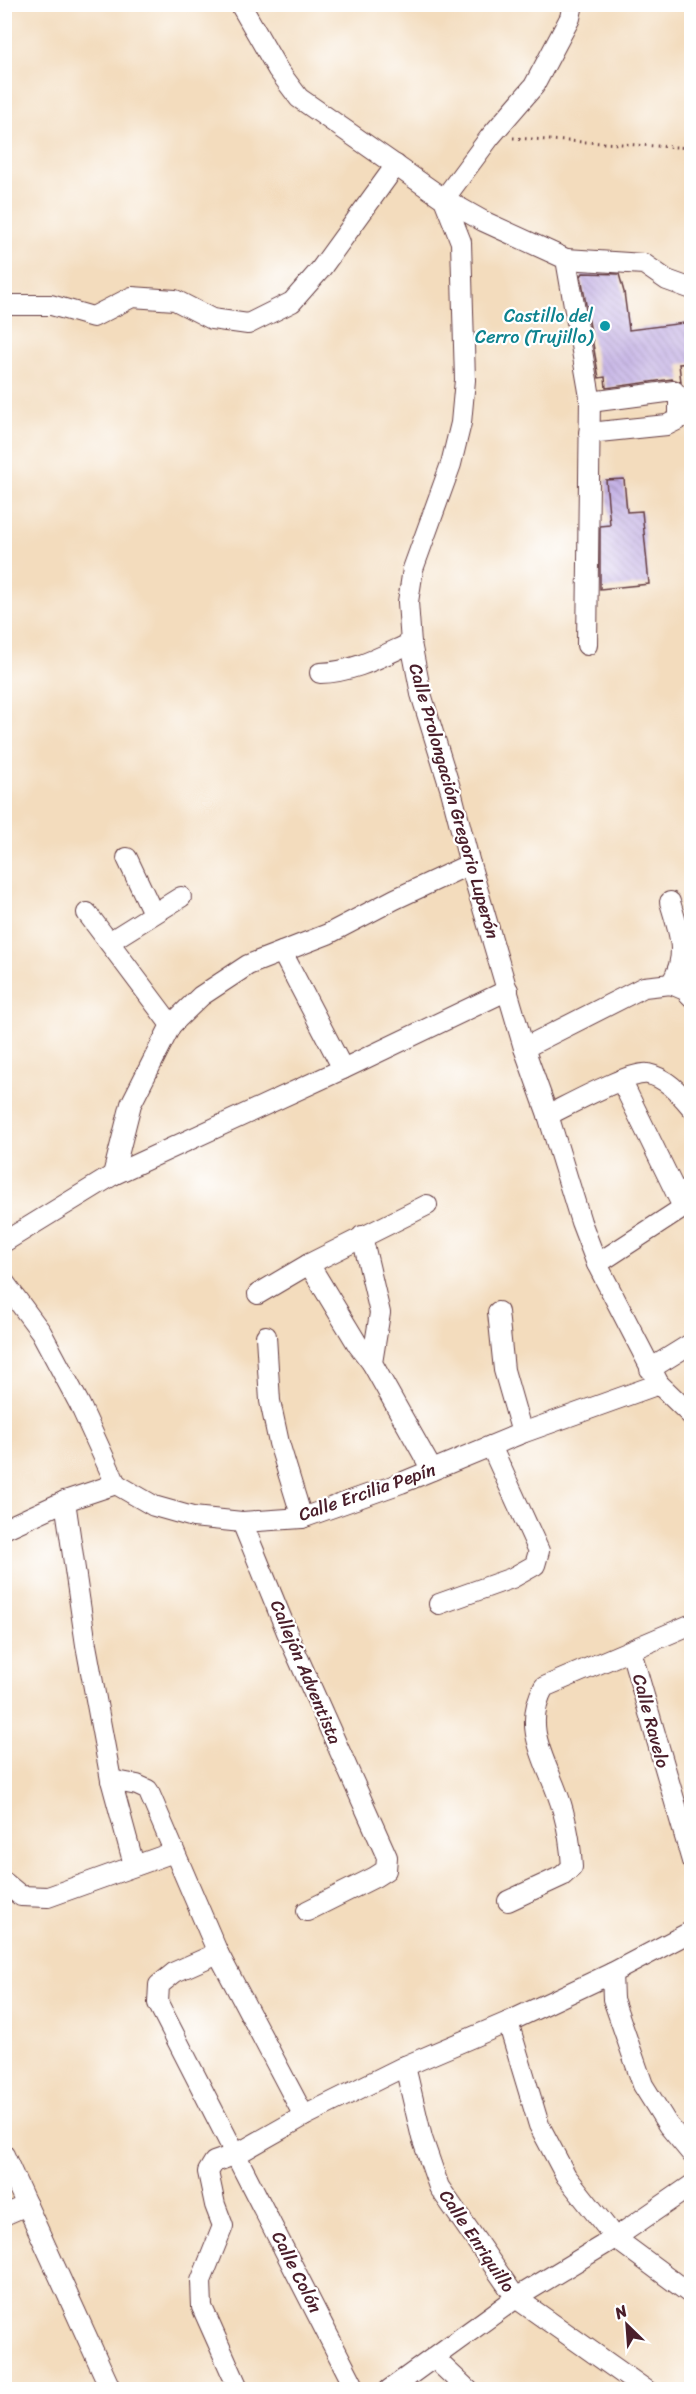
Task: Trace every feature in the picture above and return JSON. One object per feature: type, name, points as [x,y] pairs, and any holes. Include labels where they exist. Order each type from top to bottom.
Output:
[{"type":"street","points":[[240,4],[278,70],[299,98],[444,199],[483,221],[566,259],[644,264],[667,280],[692,289]]},
{"type":"street","points":[[444,199],[490,137],[534,86],[570,18],[573,4]]},
{"type":"street","points":[[4,305],[51,305],[93,317],[132,297],[175,300],[212,319],[248,324],[292,302],[320,270],[396,165]]},
{"type":"street","name":"Calle Prolongación Gregorio Luperón","points":[[444,199],[461,242],[465,380],[461,423],[451,464],[412,569],[408,602],[411,643],[421,694],[524,1048],[548,1115],[581,1222],[597,1264],[654,1376],[692,1416]]},
{"type":"street","points":[[566,259],[590,402],[586,645]]},
{"type":"street","points":[[589,433],[667,425],[679,419],[679,397],[674,391],[590,402]]},
{"type":"street","points":[[320,673],[342,672],[411,643]]},
{"type":"street","points":[[127,858],[153,913]]},
{"type":"street","points":[[113,1175],[131,1104],[171,1025],[201,996],[248,965],[328,934],[395,898],[470,864]]},
{"type":"street","points":[[109,942],[181,897]]},
{"type":"street","points":[[670,902],[682,944],[681,973],[685,990],[692,997]]},
{"type":"street","points":[[87,913],[171,1025]]},
{"type":"street","points":[[282,952],[343,1069]]},
{"type":"street","points":[[524,1048],[644,987],[681,973]]},
{"type":"street","points":[[4,1242],[113,1175],[508,990]]},
{"type":"street","points":[[548,1115],[621,1080],[645,1073],[658,1077],[677,1090],[692,1108]]},
{"type":"street","points":[[597,1264],[687,1205],[621,1080]]},
{"type":"street","points":[[258,1294],[362,1236],[427,1205]]},
{"type":"street","points":[[362,1236],[380,1313],[372,1363]]},
{"type":"street","points":[[309,1264],[358,1345],[372,1363],[432,1470]]},
{"type":"street","points":[[4,1282],[40,1332],[80,1405],[116,1484],[65,1501],[4,1529]]},
{"type":"street","points":[[498,1312],[504,1370],[522,1433]]},
{"type":"street","points":[[266,1336],[272,1411],[279,1443],[302,1518]]},
{"type":"street","name":"Calle Ercilia Pepín","points":[[116,1484],[154,1506],[193,1517],[242,1522],[302,1518],[432,1470],[654,1376],[692,1343]]},
{"type":"street","points":[[439,1605],[512,1578],[535,1565],[539,1551],[491,1446]]},
{"type":"street","points":[[65,1501],[86,1645],[111,1780],[134,1865]]},
{"type":"street","name":"Callejón Adventista","points":[[242,1522],[291,1642],[387,1857],[386,1870],[307,1911]]},
{"type":"street","points":[[508,1901],[562,1876],[572,1867],[563,1810],[535,1735],[534,1719],[537,1701],[544,1687],[692,1624]]},
{"type":"street","name":"Calle Ravelo","points":[[632,1651],[692,1861]]},
{"type":"street","points":[[111,1780],[137,1785],[148,1790],[218,1953],[304,2116]]},
{"type":"street","points":[[4,1882],[21,1896],[48,1897],[174,1852]]},
{"type":"street","points":[[239,2390],[202,2307],[201,2281],[223,2226],[208,2172],[214,2162],[237,2154],[304,2116],[405,2066],[612,1974],[692,1931]]},
{"type":"street","name":"Calle Colón","points":[[218,1953],[175,1972],[159,1985],[158,2003],[356,2390]]},
{"type":"street","points":[[612,1974],[613,1999],[643,2085],[668,2125],[692,2154]]},
{"type":"street","points":[[508,2022],[538,2126],[566,2176],[615,2238],[692,2295]]},
{"type":"street","name":"Calle Enriquillo","points":[[405,2066],[422,2138],[439,2187],[516,2298],[646,2390]]},
{"type":"street","points":[[4,2155],[111,2390]]},
{"type":"street","points":[[389,2390],[516,2298],[615,2238],[692,2185]]},
{"type":"street","points":[[4,2215],[27,2205]]},
{"type":"street","points":[[434,2358],[468,2390]]},
{"type":"path","points":[[490,137],[692,148]]},
{"type":"building","name":"Castillo del Cerro (Trujillo)","points":[[583,273],[619,274],[629,330],[692,322],[692,363],[679,364],[681,382],[672,379],[606,388],[605,377],[599,378],[581,276]]},
{"type":"building","points":[[624,479],[627,512],[642,511],[649,584],[600,589],[600,526],[610,525],[606,480]]},
{"type":"place","name":"Castillo del Cerro (Trujillo)","points":[[605,326]]}]
